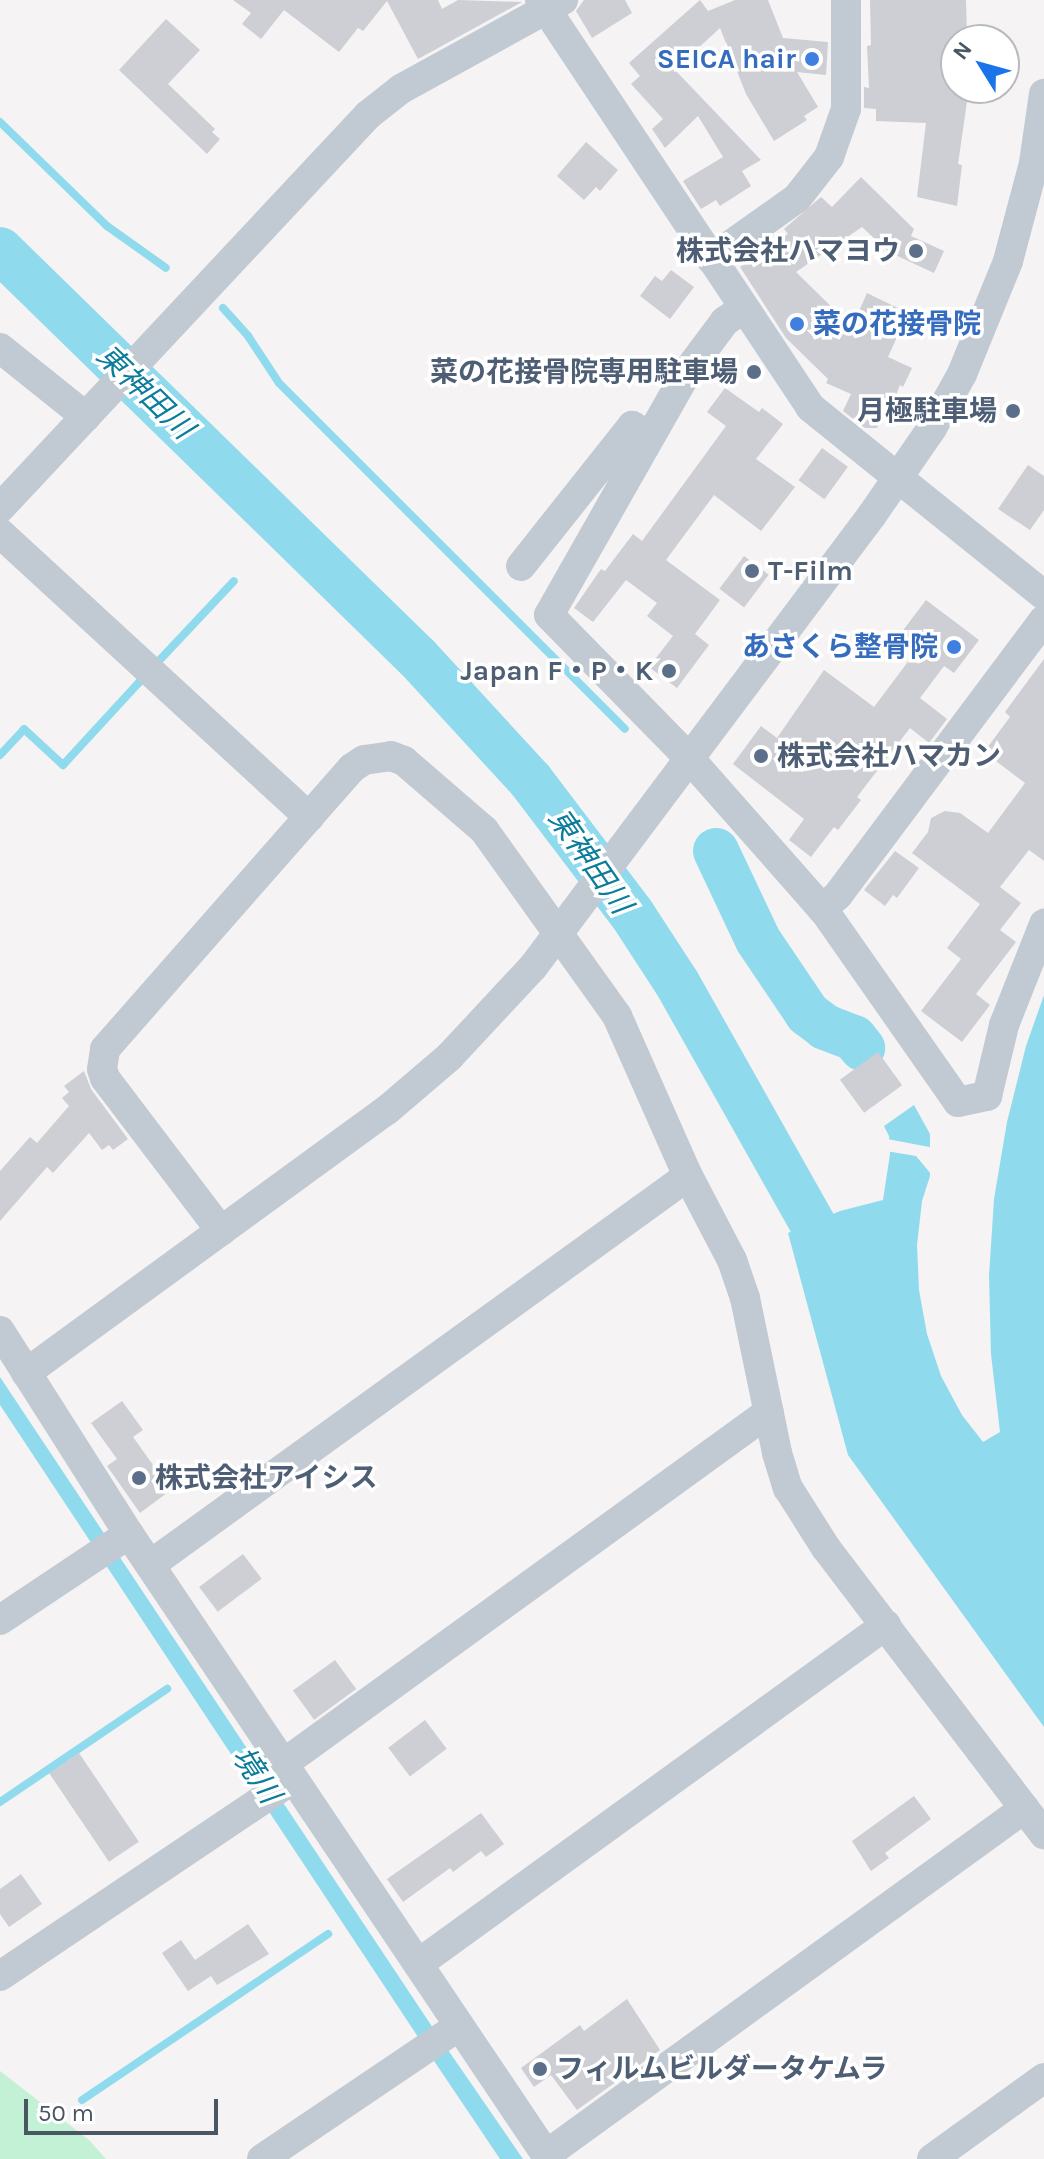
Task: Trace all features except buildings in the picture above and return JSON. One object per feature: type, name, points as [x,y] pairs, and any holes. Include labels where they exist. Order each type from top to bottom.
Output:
[{"type":"street","points":[[711,259],[797,198],[829,157],[839,134],[847,96],[846,0]]},
{"type":"street","points":[[0,508],[368,115],[401,89],[551,3],[743,309],[810,407],[1044,595]]},
{"type":"street","points":[[26,1373],[419,1084],[488,1018],[564,927],[898,479],[932,428],[968,361],[1008,261],[1035,204],[1044,94]]},
{"type":"street","points":[[743,309],[725,321],[687,372],[549,615],[690,759],[822,909],[958,1102],[987,1096],[1004,1025],[1044,924]]},
{"type":"street","points":[[0,348],[90,412]]},
{"type":"street","points":[[521,566],[632,426],[651,436]]},
{"type":"street","points":[[0,533],[309,817]]},
{"type":"street","points":[[822,909],[838,895],[1044,620]]},
{"type":"street","points":[[221,1231],[105,1078],[102,1058],[111,1041],[309,817],[364,760],[391,756],[404,761],[484,830],[564,927],[629,1038],[688,1176],[732,1260],[741,1285],[788,1488],[804,1518],[1044,1834]]},
{"type":"street","points":[[150,1565],[688,1176]]},
{"type":"street","points":[[0,1331],[123,1537],[150,1565],[286,1777],[418,1964],[453,2030],[547,2157],[1025,1808]]},
{"type":"street","points":[[0,1976],[256,1804],[286,1777],[769,1412]]},
{"type":"street","points":[[0,1620],[123,1537]]},
{"type":"street","points":[[418,1964],[886,1625]]},
{"type":"street","points":[[262,2159],[453,2030]]},
{"type":"street","points":[[932,2159],[1044,2078]]},
{"type":"green space","points":[[0,2071],[89,2140],[106,2159],[0,2159]]},
{"type":"water","points":[[1044,995],[1044,1727],[848,1455],[788,1233],[840,1211],[883,1200],[890,1154],[889,1136],[884,1126],[914,1105],[930,1134],[930,1176],[922,1201],[917,1245],[919,1290],[927,1334],[941,1376],[962,1415],[983,1442],[1000,1432],[991,1354],[989,1276],[994,1199],[1007,1122],[1026,1046]]},
{"type":"water","name":"境川","points":[[0,1377],[523,2159],[500,2159],[428,2052],[0,1405]]},
{"type":"pier","points":[[887,1139],[935,1148],[931,1174],[916,1156],[886,1151]]},
{"type":"waterway","points":[[0,122],[107,226],[166,268]]},
{"type":"waterway","name":"東神田川","points":[[0,250],[418,658],[531,781],[632,914],[677,983],[842,1276]]},
{"type":"waterway","points":[[223,308],[248,336],[279,383],[625,729]]},
{"type":"waterway","points":[[155,665],[234,581]]},
{"type":"waterway","points":[[0,755],[24,729],[63,765],[144,677]]},
{"type":"waterway","points":[[716,851],[758,940],[808,1014],[825,1027],[854,1038],[862,1048]]},
{"type":"waterway","points":[[0,1802],[167,1689]]},
{"type":"waterway","points":[[82,2100],[328,1934]]},
{"type":"place","name":"SEICA hair","points":[[812,59]]},
{"type":"place","name":"株式会社ハマヨウ","points":[[916,251]]},
{"type":"place","name":"菜の花接骨院","points":[[797,324]]},
{"type":"place","name":"菜の花接骨院専用駐車場","points":[[754,372]]},
{"type":"place","name":"月極駐車場","points":[[1013,411]]},
{"type":"place","name":"T-Film","points":[[752,571]]},
{"type":"place","name":"あさくら整骨院","points":[[954,647]]},
{"type":"place","name":"Japan F・P・K","points":[[669,671]]},
{"type":"place","name":"株式会社ハマカン","points":[[761,756]]},
{"type":"place","name":"株式会社アイシス","points":[[139,1478]]},
{"type":"place","name":"フィルムビルダータケムラ","points":[[540,2069]]}]
